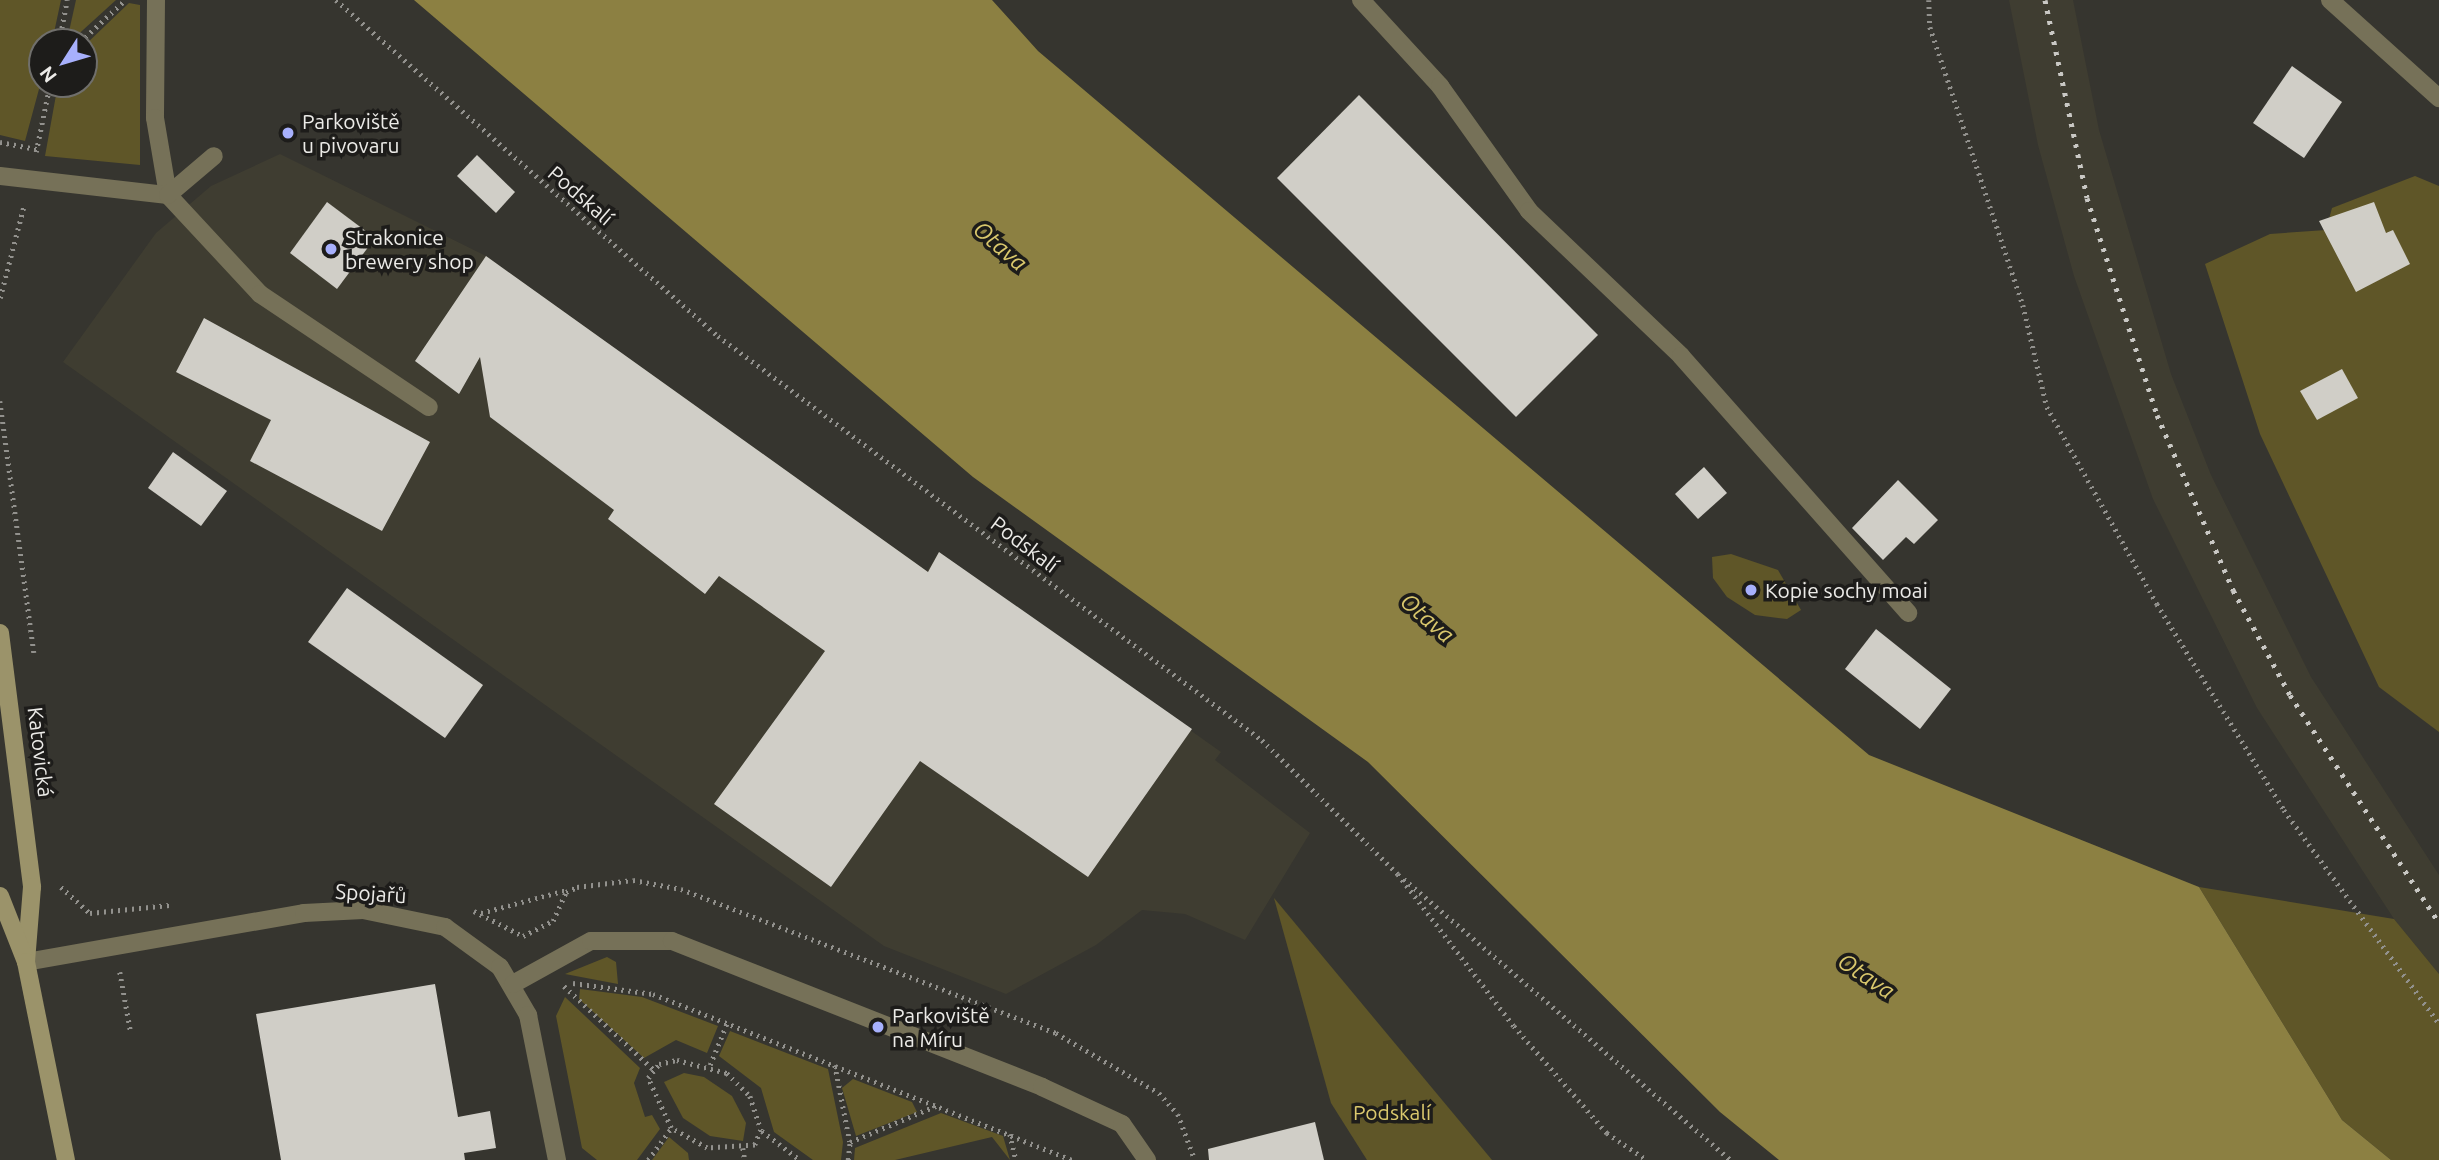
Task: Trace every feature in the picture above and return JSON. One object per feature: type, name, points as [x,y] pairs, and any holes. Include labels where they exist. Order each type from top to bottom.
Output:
[{"type":"main road","name":"Katovická","points":[[0,633],[32,887],[26,962]]},
{"type":"main road","name":"Katovická","points":[[0,896],[26,962],[66,1160]]},
{"type":"street","points":[[156,0],[155,118],[168,195],[260,293],[429,407]]},
{"type":"street","points":[[1361,0],[1440,86],[1529,211],[1681,356],[1908,613]]},
{"type":"street","points":[[2330,0],[2439,98]]},
{"type":"street","points":[[0,176],[168,195],[214,156]]},
{"type":"street","name":"Spojařů","points":[[26,962],[304,912],[363,910],[445,927],[482,950],[513,984],[537,1048],[557,1160]]},
{"type":"street","points":[[513,984],[550,960],[591,941],[672,941],[1042,1087],[1122,1124],[1147,1160]]},
{"type":"path","points":[[62,28],[67,0]]},
{"type":"path","points":[[95,28],[125,0]]},
{"type":"path","name":"Podskalí","points":[[336,0],[718,336],[1262,740],[1398,874],[1607,1133],[1647,1160]]},
{"type":"path","points":[[1929,0],[1930,27],[1959,127],[2023,305],[2047,407],[2284,810],[2439,1023]]},
{"type":"path","points":[[0,298],[30,181],[47,98]]},
{"type":"path","points":[[0,142],[37,149]]},
{"type":"path","points":[[0,401],[35,663]]},
{"type":"path","points":[[1398,874],[1731,1160]]},
{"type":"path","points":[[480,913],[569,890],[632,880],[681,889],[1056,1033],[1159,1093],[1178,1114],[1195,1160]]},
{"type":"path","points":[[59,881],[73,904],[90,913],[175,904]]},
{"type":"path","points":[[470,909],[504,930],[538,933],[552,921],[569,890]]},
{"type":"path","points":[[538,933],[562,984],[653,1069],[654,1100],[671,1128],[707,1148],[743,1149],[755,1145],[761,1130]]},
{"type":"path","points":[[120,968],[131,1034]]},
{"type":"path","points":[[555,995],[562,984]]},
{"type":"path","points":[[562,984],[653,994],[1010,1133],[1072,1160]]},
{"type":"path","points":[[710,1065],[727,1023]]},
{"type":"path","points":[[653,1069],[677,1060],[710,1065],[750,1096],[761,1130],[800,1160]]},
{"type":"path","points":[[835,1065],[850,1142],[848,1160]]},
{"type":"path","points":[[850,1142],[939,1105]]},
{"type":"path","points":[[648,1160],[671,1128]]},
{"type":"path","points":[[1010,1133],[1016,1160]]},
{"type":"path","points":[[743,1149],[745,1160]]},
{"type":"shaded area","points":[[2009,0],[2073,0],[2099,130],[2171,374],[2211,475],[2311,677],[2439,875],[2439,974],[2394,919],[2257,708],[2153,499],[2074,276],[2038,145]]},
{"type":"shaded area","points":[[280,154],[486,256],[927,571],[939,552],[1221,752],[1215,760],[1310,833],[1245,940],[1185,914],[1142,910],[1096,945],[1006,994],[884,946],[63,362],[156,233],[211,186]]},
{"type":"green space","points":[[0,0],[61,0],[55,28],[28,28],[28,98],[37,98],[25,141],[0,135]]},
{"type":"green space","points":[[76,0],[116,0],[85,28],[70,28]]},
{"type":"green space","points":[[129,3],[140,5],[140,165],[45,156],[55,98],[98,98],[98,33]]},
{"type":"green space","points":[[2415,176],[2439,186],[2439,732],[2379,687],[2260,434],[2205,264],[2270,234],[2326,230],[2332,208]]},
{"type":"green space","points":[[1731,554],[1778,570],[1801,610],[1787,619],[1755,615],[1727,597],[1713,578],[1712,557]]},
{"type":"green space","points":[[2199,887],[2394,919],[2439,974],[2439,1160],[2391,1160],[2342,1120]]},
{"type":"green space","name":"Podskalí","points":[[1274,898],[1492,1160],[1367,1160],[1331,1103]]},
{"type":"green space","points":[[607,957],[616,962],[618,984],[565,974]]},
{"type":"green space","points":[[580,989],[642,997],[718,1026],[707,1053],[676,1040],[644,1058],[579,999]]},
{"type":"green space","points":[[565,997],[640,1068],[634,1083],[645,1117],[652,1115],[660,1129],[637,1160],[597,1160],[582,1148],[556,1016]]},
{"type":"green space","points":[[730,1031],[828,1069],[843,1142],[841,1160],[813,1160],[774,1132],[761,1088],[719,1056]]},
{"type":"green space","points":[[684,1073],[704,1077],[732,1096],[746,1123],[743,1141],[710,1136],[683,1118],[664,1082]]},
{"type":"green space","points":[[853,1079],[912,1102],[917,1112],[856,1136],[842,1088]]},
{"type":"green space","points":[[941,1113],[1003,1136],[1010,1160],[992,1137],[895,1160],[854,1160],[855,1148]]},
{"type":"green space","points":[[669,1137],[688,1153],[689,1160],[652,1160]]},
{"type":"water","name":"Otava","points":[[414,0],[992,0],[1038,51],[1869,755],[2199,887],[2342,1120],[2391,1160],[1779,1160],[1720,1112],[1368,762],[973,477]]},
{"type":"building","points":[[2292,66],[2342,102],[2304,158],[2253,123]]},
{"type":"building","points":[[1359,95],[1598,335],[1516,417],[1277,178]]},
{"type":"building","points":[[477,155],[515,192],[496,213],[457,176]]},
{"type":"building","points":[[327,202],[375,238],[337,289],[290,253]]},
{"type":"building","points":[[2374,202],[2386,233],[2393,230],[2410,264],[2356,292],[2319,221]]},
{"type":"building","points":[[486,256],[928,572],[939,552],[1192,729],[1088,877],[920,761],[831,887],[714,804],[825,651],[719,576],[705,594],[608,519],[614,510],[490,417],[480,357],[459,394],[415,361]]},
{"type":"building","points":[[204,318],[430,442],[382,531],[250,461],[271,420],[176,372]]},
{"type":"building","points":[[2342,369],[2358,398],[2317,420],[2300,391]]},
{"type":"building","points":[[173,452],[227,491],[201,526],[148,488]]},
{"type":"building","points":[[1704,467],[1727,493],[1698,519],[1675,494]]},
{"type":"building","points":[[1898,480],[1938,520],[1914,544],[1906,537],[1883,560],[1852,528]]},
{"type":"building","points":[[347,588],[483,685],[445,738],[308,642]]},
{"type":"building","points":[[1876,629],[1951,689],[1920,729],[1845,669]]},
{"type":"building","points":[[435,984],[458,1117],[490,1111],[496,1148],[464,1153],[465,1160],[281,1160],[256,1014]]},
{"type":"building","points":[[1315,1122],[1324,1160],[1209,1160],[1208,1149]]},
{"type":"railway","points":[[2045,0],[2087,198],[2157,415],[2233,590],[2290,695],[2439,923]]},
{"type":"place","name":"Parkoviště u pivovaru","points":[[288,133]]},
{"type":"place","name":"Strakonice brewery shop","points":[[331,249]]},
{"type":"place","name":"Kopie sochy moai","points":[[1751,590]]},
{"type":"place","name":"Parkoviště na Míru","points":[[878,1027]]}]
